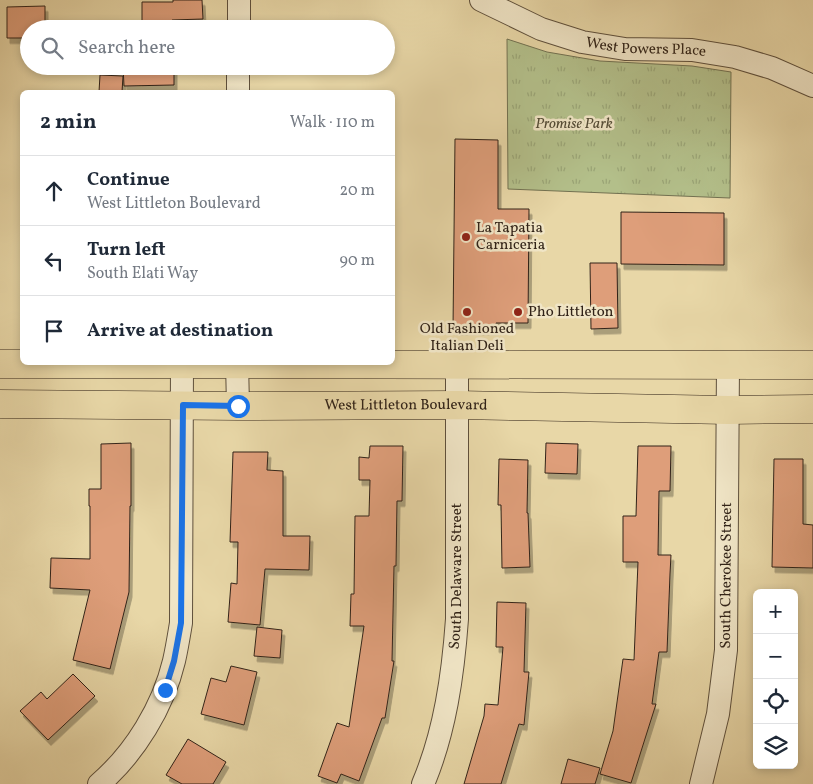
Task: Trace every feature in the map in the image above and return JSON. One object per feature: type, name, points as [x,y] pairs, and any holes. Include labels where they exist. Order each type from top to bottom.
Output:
[{"type":"main road","points":[[0,364],[20,364]]},
{"type":"main road","points":[[395,364],[813,365]]},
{"type":"main road","name":"West Littleton Boulevard","points":[[0,404],[457,405],[728,410],[813,409]]},
{"type":"street","points":[[239,0],[239,20]]},
{"type":"street","name":"West Powers Place","points":[[481,0],[541,29],[582,42],[624,48],[692,50],[735,57],[772,68],[813,86]]},
{"type":"street","points":[[238,75],[238,90]]},
{"type":"street","name":"South Delaware Street","points":[[423,784],[431,766],[446,708],[454,659],[457,619],[457,364]]},
{"type":"street","name":"South Cherokee Street","points":[[701,784],[718,714],[726,650],[728,364]]},
{"type":"street","points":[[99,784],[109,776],[132,750],[150,721],[165,690],[174,661],[181,623],[182,365]]},
{"type":"street","points":[[238,365],[238,406]]},
{"type":"green space","name":"Promise Park","points":[[507,39],[547,52],[600,61],[692,66],[731,72],[730,198],[508,189]]},
{"type":"building","points":[[173,0],[202,0],[203,19],[142,20],[142,2],[173,2]]},
{"type":"building","points":[[45,6],[45,20],[20,20],[20,38],[7,38],[7,7]]},
{"type":"building","points":[[100,75],[123,76],[122,90],[99,90]]},
{"type":"building","points":[[123,75],[174,75],[174,85],[124,86]]},
{"type":"building","points":[[455,139],[498,140],[498,209],[529,209],[528,323],[496,323],[496,329],[453,329]]},
{"type":"building","points":[[621,212],[724,213],[724,265],[621,264]]},
{"type":"building","points":[[590,263],[617,263],[618,328],[591,329]]},
{"type":"building","points":[[131,443],[129,592],[110,669],[73,660],[90,590],[50,588],[51,558],[90,559],[89,489],[101,489],[101,444]]},
{"type":"building","points":[[546,443],[578,444],[577,474],[545,473]]},
{"type":"building","points":[[370,446],[403,446],[402,501],[397,501],[396,566],[394,566],[392,661],[394,661],[385,718],[382,718],[359,781],[341,774],[337,783],[318,776],[337,723],[349,727],[364,626],[350,626],[351,594],[354,594],[355,516],[369,516],[370,480],[359,480],[359,457],[369,458]]},
{"type":"building","points":[[638,446],[671,446],[670,491],[659,491],[658,555],[671,555],[667,652],[659,652],[652,704],[656,704],[631,783],[600,774],[613,731],[623,659],[634,660],[638,562],[623,562],[623,516],[636,516]]},
{"type":"building","points":[[233,452],[268,452],[267,470],[283,471],[283,536],[310,536],[309,570],[265,569],[260,625],[228,622],[231,583],[237,584],[238,542],[230,542]]},
{"type":"building","points":[[499,459],[528,460],[527,513],[530,567],[502,568],[501,505],[498,505]]},
{"type":"building","points":[[774,459],[803,459],[803,524],[813,525],[813,568],[772,567]]},
{"type":"building","points":[[497,602],[526,603],[524,672],[529,672],[524,725],[519,724],[501,784],[464,784],[484,716],[485,704],[498,705],[503,647],[496,647]]},
{"type":"building","points":[[257,627],[282,630],[280,658],[254,656]]},
{"type":"building","points":[[231,666],[257,672],[244,725],[201,714],[211,678],[226,682]]},
{"type":"building","points":[[73,674],[95,696],[48,740],[20,711],[41,692],[47,699]]},
{"type":"building","points":[[188,739],[226,762],[213,784],[182,784],[166,775]]},
{"type":"building","points":[[568,759],[600,768],[595,784],[561,784]]},
{"type":"place","name":"La Tapatia Carniceria","points":[[466,237]]},
{"type":"place","name":"Old Fashioned Italian Deli","points":[[467,312]]},
{"type":"place","name":"Pho Littleton","points":[[518,312]]},
{"type":"route","points":[[165,690],[174,661],[181,623],[183,405],[238,406]]}]
